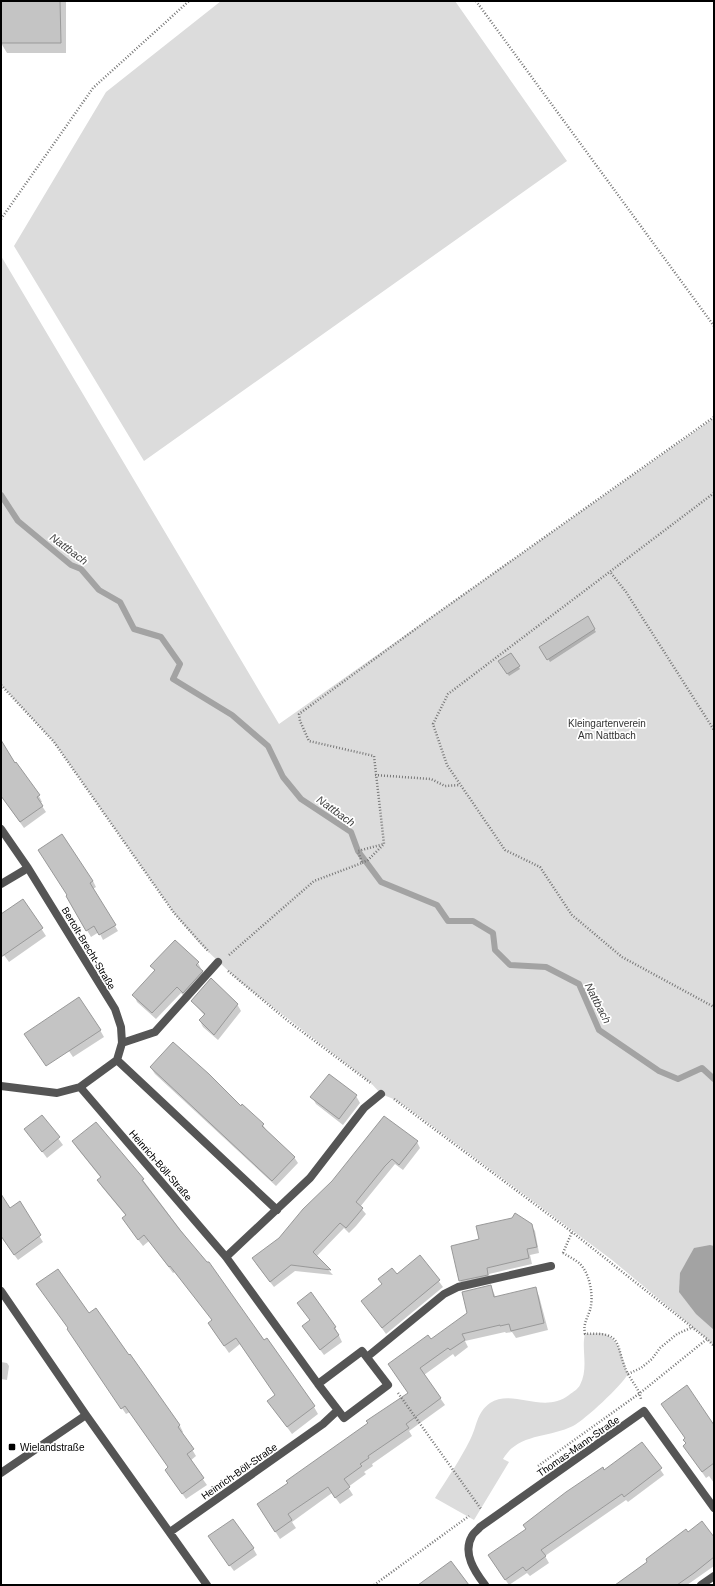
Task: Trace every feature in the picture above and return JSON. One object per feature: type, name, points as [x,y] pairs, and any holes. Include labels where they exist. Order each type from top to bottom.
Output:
[{"type":"street","name":"Bertolt-Brecht-Straße","points":[[1,829],[28,868],[115,1009],[121,1027],[122,1043],[117,1060]]},
{"type":"street","points":[[1,884],[28,868]]},
{"type":"street","points":[[122,1043],[155,1032],[218,962]]},
{"type":"street","points":[[1,1086],[57,1093],[80,1087],[117,1060],[277,1210]]},
{"type":"street","name":"Heinrich-Böll-Straße","points":[[80,1087],[226,1257],[338,1410],[323,1424],[170,1532]]},
{"type":"street","points":[[226,1257],[310,1178],[364,1108],[381,1094]]},
{"type":"street","points":[[367,1357],[444,1294],[458,1287],[551,1266]]},
{"type":"street","points":[[1,1291],[86,1415],[207,1585]]},
{"type":"street","points":[[318,1384],[362,1351],[388,1385],[344,1418],[338,1410]]},
{"type":"street","points":[[644,1411],[714,1508]]},
{"type":"street","name":"Thomas-Mann-Straße","points":[[485,1585],[471,1563],[469,1549],[471,1536],[489,1521],[644,1411]]},
{"type":"street","points":[[1,1473],[86,1415]]},
{"type":"street","points":[[701,1585],[714,1576]]},
{"type":"path","points":[[1,219],[93,88],[189,1]]},
{"type":"path","points":[[476,1],[714,326]]},
{"type":"path","points":[[384,844],[374,756],[309,741],[300,721],[299,714],[432,616],[714,417]]},
{"type":"path","points":[[714,493],[611,573],[448,694],[433,724],[447,765],[505,850],[540,867],[572,915],[622,957],[714,1007]]},
{"type":"path","points":[[611,573],[626,592],[714,730]]},
{"type":"path","points":[[1,685],[54,742],[174,913],[199,943],[218,962],[239,981],[370,1082],[381,1094],[402,1104],[572,1232],[708,1339],[714,1346]]},
{"type":"path","points":[[384,844],[375,774],[431,779],[445,786],[461,785]]},
{"type":"path","points":[[362,863],[358,851],[384,844]]},
{"type":"path","points":[[218,962],[231,954],[314,881],[368,860],[384,844]]},
{"type":"path","points":[[551,1266],[558,1262],[572,1232]]},
{"type":"path","points":[[563,1253],[579,1263],[589,1284],[592,1298],[584,1326],[585,1334],[603,1332],[612,1337],[620,1347],[628,1374],[640,1393],[644,1411]]},
{"type":"path","points":[[628,1374],[640,1368],[652,1359],[660,1348],[677,1334],[693,1327]]},
{"type":"path","points":[[538,1467],[640,1393],[708,1339]]},
{"type":"path","points":[[388,1385],[400,1395],[489,1521]]},
{"type":"path","points":[[374,1585],[487,1503]]},
{"type":"green space","points":[[221,1],[455,1],[567,161],[144,461],[14,246],[106,92]]},
{"type":"green space","name":"Kleingartenverein Am Nattbach","points":[[1,256],[279,724],[714,418],[714,1346],[612,1260],[408,1108],[396,1100],[381,1094],[370,1082],[239,981],[199,943],[174,913],[54,742],[1,685]]},
{"type":"green space","points":[[603,1333],[617,1345],[628,1374],[611,1394],[586,1417],[573,1426],[564,1430],[525,1440],[509,1451],[503,1459],[509,1462],[474,1520],[435,1498],[466,1447],[479,1416],[485,1407],[499,1399],[508,1398],[549,1403],[569,1395],[578,1388],[583,1379],[585,1334]]},
{"type":"shaded area","points":[[710,1245],[714,1246],[714,1330],[696,1314],[679,1292],[680,1273],[694,1248]]},
{"type":"building","points":[[1,1],[60,1],[61,43],[1,43]]},
{"type":"building","points":[[588,616],[595,629],[547,660],[539,647]]},
{"type":"building","points":[[511,653],[520,666],[507,674],[498,661]]},
{"type":"building","points":[[1,740],[15,763],[16,762],[40,795],[37,797],[43,806],[20,822],[1,796]]},
{"type":"building","points":[[62,834],[93,881],[90,883],[116,925],[99,935],[94,926],[86,931],[66,896],[67,895],[38,850]]},
{"type":"building","points":[[23,899],[43,928],[1,957],[1,914]]},
{"type":"building","points":[[175,940],[199,962],[196,965],[203,971],[183,993],[177,987],[152,1013],[132,995],[155,970],[150,966]]},
{"type":"building","points":[[211,978],[238,1004],[214,1035],[199,1020],[205,1014],[191,1001]]},
{"type":"building","points":[[79,997],[101,1030],[46,1066],[24,1034]]},
{"type":"building","points":[[173,1042],[209,1074],[241,1106],[242,1104],[264,1124],[262,1126],[295,1157],[272,1181],[150,1067]]},
{"type":"building","points":[[329,1074],[357,1095],[339,1119],[310,1097]]},
{"type":"building","points":[[42,1115],[60,1137],[42,1152],[24,1129]]},
{"type":"building","points":[[384,1116],[418,1141],[399,1165],[392,1159],[385,1166],[356,1202],[363,1208],[346,1228],[340,1223],[313,1252],[331,1270],[291,1265],[270,1282],[252,1258],[279,1238],[303,1209],[332,1181]]},
{"type":"building","points":[[96,1122],[144,1179],[142,1180],[180,1230],[207,1262],[209,1262],[264,1340],[267,1338],[315,1406],[287,1427],[267,1401],[275,1395],[236,1338],[224,1346],[208,1323],[212,1320],[170,1266],[169,1267],[144,1235],[138,1240],[122,1218],[126,1215],[97,1180],[101,1177],[72,1141]]},
{"type":"building","points":[[1,1194],[10,1208],[20,1201],[41,1235],[14,1255],[1,1236]]},
{"type":"building","points":[[515,1213],[532,1224],[537,1247],[527,1249],[529,1258],[487,1268],[488,1275],[459,1281],[451,1246],[479,1239],[476,1226],[512,1218]]},
{"type":"building","points":[[420,1255],[440,1280],[382,1328],[361,1301],[382,1284],[378,1279],[392,1268],[397,1274]]},
{"type":"building","points":[[58,1269],[89,1313],[96,1308],[180,1425],[178,1427],[194,1449],[187,1454],[204,1478],[182,1494],[165,1470],[168,1467],[125,1406],[121,1409],[67,1329],[68,1328],[36,1284]]},
{"type":"building","points":[[491,1285],[494,1297],[536,1287],[544,1323],[511,1331],[509,1324],[500,1325],[462,1334],[465,1340],[450,1350],[448,1348],[420,1368],[441,1398],[406,1424],[409,1428],[368,1456],[369,1458],[360,1464],[362,1466],[344,1479],[350,1487],[335,1498],[328,1487],[288,1514],[292,1520],[275,1532],[257,1504],[288,1483],[286,1481],[368,1423],[366,1421],[408,1393],[388,1364],[428,1335],[431,1339],[467,1313],[462,1292]]},
{"type":"building","points":[[311,1292],[336,1327],[334,1328],[339,1335],[320,1350],[302,1326],[310,1320],[297,1303]]},
{"type":"building","points":[[687,1385],[714,1425],[714,1463],[702,1472],[683,1446],[686,1443],[683,1440],[685,1438],[661,1404]]},
{"type":"building","points":[[642,1442],[662,1468],[624,1497],[622,1494],[541,1550],[546,1556],[526,1571],[523,1567],[505,1580],[488,1555],[526,1529],[523,1525],[566,1492],[603,1467],[604,1470]]},
{"type":"building","points":[[233,1519],[254,1548],[229,1566],[208,1536]]},
{"type":"building","points":[[702,1521],[714,1537],[714,1557],[694,1573],[677,1585],[615,1585],[647,1562],[646,1559],[686,1529],[688,1532]]},
{"type":"building","points":[[451,1561],[469,1585],[418,1585]]},
{"type":"waterway","name":"Nattbach","points":[[1,495],[18,521],[71,565],[81,569],[99,590],[120,602],[134,629],[161,637],[180,664],[173,679],[232,715],[268,746],[283,777],[301,799],[351,832],[358,851],[381,882],[437,905],[448,921],[473,921],[493,933],[495,950],[510,965],[546,967],[579,984],[599,1030],[659,1071],[678,1079],[702,1068],[714,1079]]},
{"type":"place","name":"Wielandstraße","points":[[12,1447]]}]
